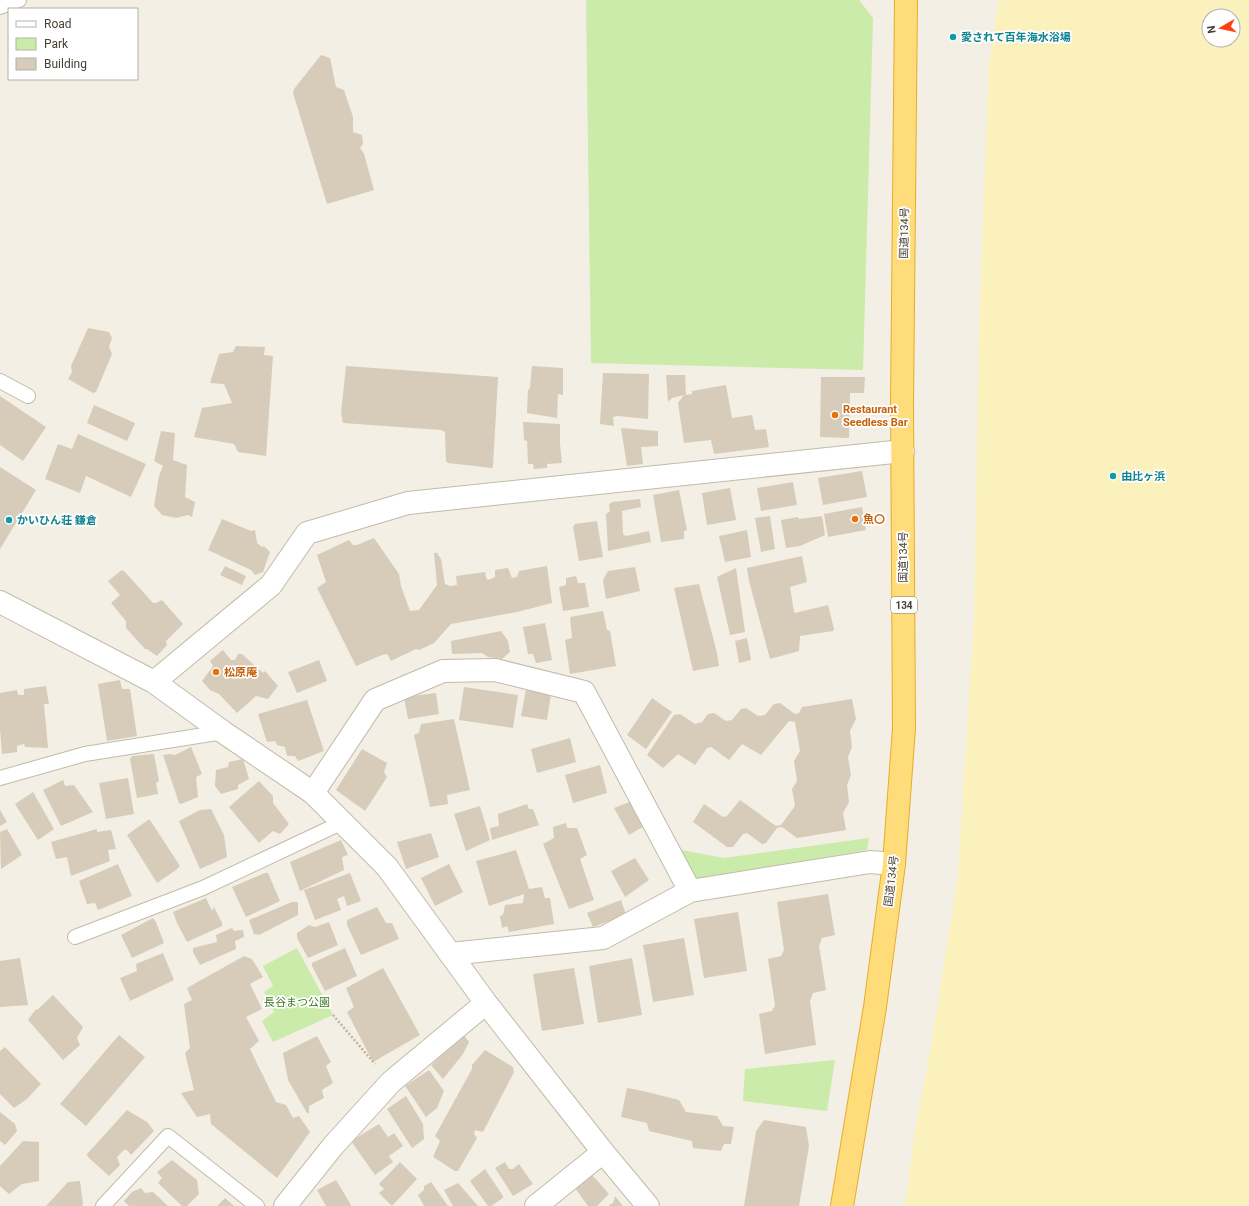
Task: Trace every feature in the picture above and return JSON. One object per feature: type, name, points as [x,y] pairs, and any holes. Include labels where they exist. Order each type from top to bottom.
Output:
[{"type":"highway","name":"国道134号","points":[[842,1206],[875,1007],[894,864],[904,728],[902,405],[906,0]]},
{"type":"street","points":[[154,682],[271,585],[307,533],[408,503],[903,451]]},
{"type":"street","points":[[0,602],[154,682],[223,732],[313,793],[387,867],[486,1003],[603,1152],[648,1206]]},
{"type":"street","points":[[313,793],[375,700],[443,671],[495,670],[584,692],[690,891]]},
{"type":"street","points":[[450,954],[603,938],[690,891],[870,862],[894,864]]},
{"type":"street","points":[[285,1206],[333,1146],[391,1082],[486,1003]]},
{"type":"street","points":[[536,1206],[603,1152]]},
{"type":"lane","points":[[0,7],[19,0]]},
{"type":"lane","points":[[0,381],[28,396]]},
{"type":"lane","points":[[0,778],[85,754],[223,732]]},
{"type":"lane","points":[[75,937],[203,888],[343,822]]},
{"type":"lane","points":[[103,1206],[168,1136],[257,1206]]},
{"type":"path","points":[[333,1015],[391,1082]]},
{"type":"green space","points":[[586,0],[859,0],[873,18],[863,370],[591,363]]},
{"type":"green space","points":[[869,838],[867,850],[690,881],[676,849],[724,858]]},
{"type":"green space","name":"長谷まつ公園","points":[[297,948],[333,1015],[273,1042],[262,1021],[274,1012],[264,992],[273,986],[263,966]]},
{"type":"green space","points":[[835,1060],[827,1111],[743,1101],[745,1069]]},
{"type":"sand","name":"由比ヶ浜","points":[[999,0],[1249,0],[1249,1206],[905,1206],[915,1131],[930,1053],[958,875],[974,618],[979,333],[989,62]]},
{"type":"building","points":[[321,55],[330,58],[336,87],[344,90],[353,117],[353,132],[362,135],[363,144],[360,148],[364,154],[374,190],[327,204],[293,93],[294,89]]},
{"type":"building","points":[[88,328],[109,332],[112,338],[109,347],[112,354],[96,392],[93,393],[68,379],[72,372],[71,366]]},
{"type":"building","points":[[236,346],[265,347],[264,355],[273,356],[266,456],[238,452],[234,444],[194,437],[202,408],[232,403],[224,384],[210,383],[219,354],[233,352]]},
{"type":"building","points":[[346,366],[498,377],[492,468],[448,463],[446,461],[445,432],[441,430],[343,423],[341,413]]},
{"type":"building","points":[[532,366],[563,368],[563,395],[558,394],[557,418],[527,413],[528,390],[530,388]]},
{"type":"building","points":[[603,373],[649,374],[648,419],[618,416],[613,417],[614,426],[600,424]]},
{"type":"building","points":[[666,375],[685,375],[686,395],[692,394],[692,391],[726,385],[732,418],[752,415],[755,430],[766,429],[769,447],[714,454],[711,440],[684,443],[678,403],[684,395],[672,398],[668,402]]},
{"type":"building","name":"Restaurant Seedless Bar","points":[[821,377],[865,377],[864,393],[850,393],[849,438],[820,437]]},
{"type":"building","points":[[0,396],[46,427],[23,461],[0,445]]},
{"type":"building","points":[[94,405],[135,423],[127,441],[87,423]]},
{"type":"building","points":[[523,422],[560,424],[562,463],[547,464],[547,468],[534,469],[533,464],[528,464],[527,441],[524,440]]},
{"type":"building","points":[[621,428],[658,431],[658,446],[641,447],[643,464],[627,466]]},
{"type":"building","points":[[161,431],[175,433],[173,460],[187,465],[185,497],[195,502],[192,517],[188,515],[176,518],[162,515],[154,506],[159,476],[163,466],[154,461]]},
{"type":"building","points":[[78,434],[146,464],[131,497],[86,476],[80,493],[45,479],[58,444],[72,449]]},
{"type":"building","name":"かいひん荘 鎌倉","points":[[0,467],[36,490],[0,549]]},
{"type":"building","points":[[862,471],[867,497],[823,505],[818,478]]},
{"type":"building","points":[[793,482],[797,505],[761,511],[757,488]]},
{"type":"building","points":[[730,488],[736,520],[707,525],[702,493]]},
{"type":"building","points":[[679,490],[687,530],[684,531],[684,539],[661,542],[653,495]]},
{"type":"building","points":[[640,499],[641,507],[622,511],[623,534],[626,536],[649,531],[651,542],[608,551],[606,514],[610,511],[609,504],[612,502]]},
{"type":"building","points":[[862,507],[866,530],[828,537],[824,514]]},
{"type":"building","points":[[770,516],[775,549],[761,552],[755,518]]},
{"type":"building","points":[[822,516],[825,535],[800,546],[786,548],[781,520],[798,517],[799,519]]},
{"type":"building","points":[[222,519],[251,531],[255,530],[257,543],[262,547],[264,546],[270,552],[263,572],[255,575],[251,570],[208,550]]},
{"type":"building","points":[[597,521],[603,557],[579,561],[573,527],[575,524]]},
{"type":"building","points":[[747,530],[751,557],[725,562],[719,536]]},
{"type":"building","points":[[374,538],[399,574],[401,586],[410,611],[419,610],[437,585],[434,553],[437,553],[441,559],[445,584],[450,586],[457,585],[456,576],[485,572],[487,580],[495,577],[495,570],[508,568],[512,578],[517,577],[519,571],[547,566],[552,603],[517,612],[451,624],[434,643],[419,650],[416,649],[391,661],[387,654],[382,655],[356,666],[317,588],[326,582],[317,555],[349,540],[353,545],[357,545]]},
{"type":"building","points":[[802,556],[807,582],[790,587],[794,612],[828,605],[834,629],[833,631],[800,636],[799,651],[770,659],[749,581],[747,568]]},
{"type":"building","points":[[225,566],[246,576],[242,585],[220,575]]},
{"type":"building","points":[[635,567],[640,591],[606,599],[603,580],[608,571]]},
{"type":"building","points":[[736,568],[745,632],[730,635],[717,577]]},
{"type":"building","points":[[122,570],[153,603],[162,600],[183,624],[166,641],[167,645],[157,656],[145,649],[126,628],[126,621],[111,603],[120,595],[108,581]]},
{"type":"building","points":[[576,576],[578,583],[585,583],[589,607],[563,611],[559,587],[566,585],[566,578]]},
{"type":"building","points":[[699,584],[719,666],[693,671],[674,588]]},
{"type":"building","points":[[603,611],[607,630],[610,631],[616,666],[570,674],[565,640],[572,638],[570,617]]},
{"type":"building","points":[[545,623],[552,660],[536,663],[533,654],[528,654],[523,627]]},
{"type":"building","points":[[501,631],[508,641],[510,652],[502,659],[488,657],[482,653],[452,654],[451,641]]},
{"type":"building","points":[[747,638],[751,660],[739,663],[735,641]]},
{"type":"building","points":[[223,650],[231,660],[235,660],[238,654],[242,654],[263,673],[265,671],[278,686],[268,699],[256,696],[237,713],[219,694],[210,690],[202,681],[213,666],[210,661]]},
{"type":"building","points":[[319,660],[327,681],[297,693],[288,672]]},
{"type":"building","points":[[120,680],[122,689],[130,689],[137,736],[107,741],[98,684]]},
{"type":"building","points":[[46,686],[49,704],[44,704],[48,748],[25,747],[24,744],[17,746],[17,752],[2,754],[0,693],[17,690],[18,695],[24,695],[24,689]]},
{"type":"building","points":[[464,687],[518,695],[513,728],[459,720]]},
{"type":"building","points":[[526,690],[551,694],[547,720],[521,716]]},
{"type":"building","points":[[436,693],[439,714],[408,719],[404,697]]},
{"type":"building","points":[[652,698],[672,712],[646,749],[627,735]]},
{"type":"building","points":[[852,699],[856,719],[850,731],[852,747],[848,757],[851,775],[847,785],[849,802],[843,813],[846,830],[797,838],[782,827],[777,828],[766,843],[762,844],[747,833],[743,834],[733,847],[727,847],[693,822],[704,804],[723,817],[727,816],[740,800],[776,826],[781,825],[795,806],[792,789],[797,781],[794,761],[800,751],[795,722],[789,721],[761,755],[742,744],[729,760],[711,747],[707,748],[695,765],[678,754],[663,768],[647,755],[674,715],[680,714],[695,724],[702,722],[708,714],[714,713],[726,721],[732,720],[741,709],[746,708],[758,716],[765,715],[774,704],[780,703],[795,714],[799,713],[802,707]]},
{"type":"building","points":[[307,700],[324,751],[298,761],[295,756],[287,756],[285,747],[277,745],[275,741],[267,742],[258,714]]},
{"type":"building","points":[[454,719],[470,790],[447,795],[448,804],[430,807],[414,735],[419,733],[421,724]]},
{"type":"building","points":[[570,738],[576,762],[537,773],[531,749]]},
{"type":"building","points":[[191,747],[202,774],[196,777],[198,797],[181,804],[179,803],[163,755],[175,755]]},
{"type":"building","points":[[362,749],[387,763],[384,772],[387,777],[365,811],[336,790]]},
{"type":"building","points":[[154,754],[159,781],[156,783],[158,794],[137,798],[130,759],[132,756]]},
{"type":"building","points":[[243,759],[249,779],[238,785],[238,789],[221,794],[215,786],[216,770],[228,767],[229,762]]},
{"type":"building","points":[[600,765],[607,793],[573,803],[565,775]]},
{"type":"building","points":[[128,778],[134,814],[106,819],[99,783]]},
{"type":"building","points":[[63,780],[65,786],[74,785],[93,812],[61,826],[43,790]]},
{"type":"building","points":[[259,781],[273,796],[273,803],[289,824],[280,834],[273,831],[259,843],[229,807]]},
{"type":"building","points":[[33,792],[54,829],[38,840],[15,804]]},
{"type":"building","points":[[632,801],[646,825],[629,835],[614,808]]},
{"type":"building","points":[[527,804],[529,809],[533,809],[539,825],[492,840],[490,828],[499,826],[498,814]]},
{"type":"building","points":[[480,806],[490,840],[466,851],[454,814]]},
{"type":"building","points":[[211,809],[224,835],[227,857],[200,869],[179,821],[200,810]]},
{"type":"building","points":[[0,810],[7,822],[0,826]]},
{"type":"building","points":[[150,820],[180,866],[157,883],[127,835]]},
{"type":"building","points":[[566,823],[567,828],[577,828],[587,855],[580,859],[594,900],[569,909],[543,844],[554,838],[553,827]]},
{"type":"building","points":[[7,829],[22,855],[1,869],[0,832]]},
{"type":"building","points":[[97,829],[97,832],[111,830],[116,849],[108,850],[110,861],[71,876],[67,857],[56,859],[51,842]]},
{"type":"building","points":[[431,833],[439,857],[406,869],[397,842]]},
{"type":"building","points":[[341,840],[348,855],[342,857],[344,870],[300,891],[290,862]]},
{"type":"building","points":[[516,850],[529,889],[542,887],[545,898],[550,898],[554,924],[509,932],[507,926],[502,928],[500,916],[503,915],[505,905],[523,903],[524,894],[489,906],[476,861]]},
{"type":"building","points":[[635,858],[649,880],[625,897],[611,871]]},
{"type":"building","points":[[118,864],[132,896],[98,910],[95,903],[87,904],[79,881]]},
{"type":"building","points":[[449,864],[463,892],[435,906],[421,878]]},
{"type":"building","points":[[268,873],[280,901],[246,917],[232,887]]},
{"type":"building","points":[[350,873],[361,901],[347,906],[344,896],[337,899],[341,910],[315,920],[304,890]]},
{"type":"building","points":[[828,894],[835,935],[822,938],[819,946],[826,990],[813,993],[810,1001],[816,1045],[765,1054],[759,1014],[772,1011],[775,1005],[768,959],[781,956],[784,950],[777,902]]},
{"type":"building","points":[[206,898],[212,911],[214,907],[222,926],[187,942],[173,912]]},
{"type":"building","points":[[621,900],[626,915],[593,927],[587,913]]},
{"type":"building","points":[[292,902],[298,902],[298,915],[259,935],[254,934],[249,920]]},
{"type":"building","points":[[377,907],[386,923],[392,923],[399,939],[361,955],[347,925],[347,920]]},
{"type":"building","points":[[738,912],[747,971],[704,978],[694,919]]},
{"type":"building","points":[[153,918],[164,943],[132,958],[121,935]]},
{"type":"building","points":[[329,922],[338,945],[308,958],[297,938],[297,933],[309,925],[315,927]]},
{"type":"building","points":[[232,928],[234,931],[243,930],[244,937],[235,941],[236,949],[200,965],[193,952],[193,948],[217,942],[216,935]]},
{"type":"building","points":[[684,938],[694,995],[653,1002],[643,945]]},
{"type":"building","points":[[345,948],[357,976],[325,991],[312,966],[312,963]]},
{"type":"building","points":[[163,953],[174,980],[130,1001],[120,978],[137,971],[136,964]]},
{"type":"building","points":[[244,956],[252,959],[263,977],[250,984],[262,1009],[246,1017],[259,1041],[250,1049],[276,1102],[286,1105],[293,1118],[299,1116],[310,1132],[277,1178],[211,1124],[210,1114],[197,1117],[181,1093],[194,1090],[185,1053],[190,1048],[184,1004],[192,1000],[187,988]]},
{"type":"building","points":[[20,958],[28,1005],[0,1007],[0,961]]},
{"type":"building","points":[[632,958],[642,1015],[598,1023],[589,966]]},
{"type":"building","points":[[383,968],[420,1035],[373,1062],[347,1012],[354,1007],[346,988]]},
{"type":"building","points":[[574,968],[584,1024],[542,1031],[533,974]]},
{"type":"building","points":[[53,995],[83,1027],[77,1038],[80,1045],[63,1060],[28,1020],[36,1009],[37,1010]]},
{"type":"building","points":[[119,1035],[145,1057],[86,1126],[60,1104]]},
{"type":"building","points":[[464,1035],[469,1042],[463,1054],[443,1079],[431,1065]]},
{"type":"building","points":[[317,1036],[331,1062],[326,1066],[333,1083],[322,1090],[324,1098],[309,1106],[309,1113],[307,1113],[288,1080],[283,1053]]},
{"type":"building","points":[[5,1047],[41,1084],[27,1099],[14,1108],[0,1094],[0,1051]]},
{"type":"building","points":[[485,1050],[513,1067],[514,1072],[483,1132],[475,1130],[474,1134],[477,1138],[458,1171],[455,1171],[433,1157],[440,1141],[435,1136],[472,1069],[472,1065]]},
{"type":"building","points":[[429,1070],[444,1091],[437,1108],[426,1117],[405,1086]]},
{"type":"building","points":[[627,1088],[679,1100],[686,1112],[717,1116],[723,1126],[734,1127],[731,1144],[724,1144],[721,1151],[693,1148],[692,1141],[649,1131],[647,1123],[621,1117]]},
{"type":"building","points":[[406,1096],[423,1124],[424,1139],[412,1148],[387,1109]]},
{"type":"building","points":[[127,1110],[147,1122],[154,1131],[131,1155],[127,1150],[124,1150],[117,1157],[120,1165],[109,1176],[88,1157],[87,1154]]},
{"type":"building","points":[[0,1112],[15,1124],[17,1131],[5,1145],[0,1141]]},
{"type":"building","points":[[764,1120],[806,1127],[809,1146],[799,1206],[744,1206],[756,1131]]},
{"type":"building","points":[[379,1124],[388,1137],[394,1133],[403,1146],[389,1156],[393,1162],[375,1175],[351,1141]]},
{"type":"building","points":[[23,1141],[39,1142],[39,1181],[22,1184],[9,1194],[0,1186],[0,1166]]},
{"type":"building","points":[[172,1160],[197,1180],[199,1194],[187,1206],[182,1206],[158,1183],[162,1178],[157,1172]]},
{"type":"building","points":[[400,1162],[417,1179],[392,1206],[379,1193],[384,1189],[379,1184]]},
{"type":"building","points":[[505,1162],[509,1169],[513,1169],[519,1164],[533,1184],[513,1196],[495,1168]]},
{"type":"building","points":[[485,1169],[503,1196],[503,1198],[491,1206],[488,1206],[470,1181]]},
{"type":"building","points":[[589,1173],[609,1194],[597,1206],[588,1206],[575,1188]]},
{"type":"building","points":[[336,1180],[351,1205],[350,1206],[326,1206],[317,1190]]},
{"type":"building","points":[[80,1181],[82,1206],[46,1206],[68,1182]]},
{"type":"building","points":[[431,1182],[448,1206],[424,1206],[418,1195],[424,1190],[424,1186]]},
{"type":"building","points":[[458,1183],[478,1206],[453,1206],[444,1190]]},
{"type":"building","points":[[141,1188],[145,1193],[153,1192],[168,1206],[129,1206],[124,1201],[132,1192]]},
{"type":"building","points":[[615,1196],[623,1206],[608,1206],[613,1203]]},
{"type":"building","points":[[225,1198],[234,1206],[217,1206]]},
{"type":"place","name":"愛されて百年海水浴場","points":[[953,37]]},
{"type":"place","name":"Restaurant Seedless Bar","points":[[835,415]]},
{"type":"place","name":"由比ヶ浜","points":[[1113,476]]},
{"type":"place","name":"魚〇","points":[[855,519]]},
{"type":"place","name":"かいひん荘 鎌倉","points":[[9,520]]},
{"type":"place","name":"松原庵","points":[[216,672]]}]
